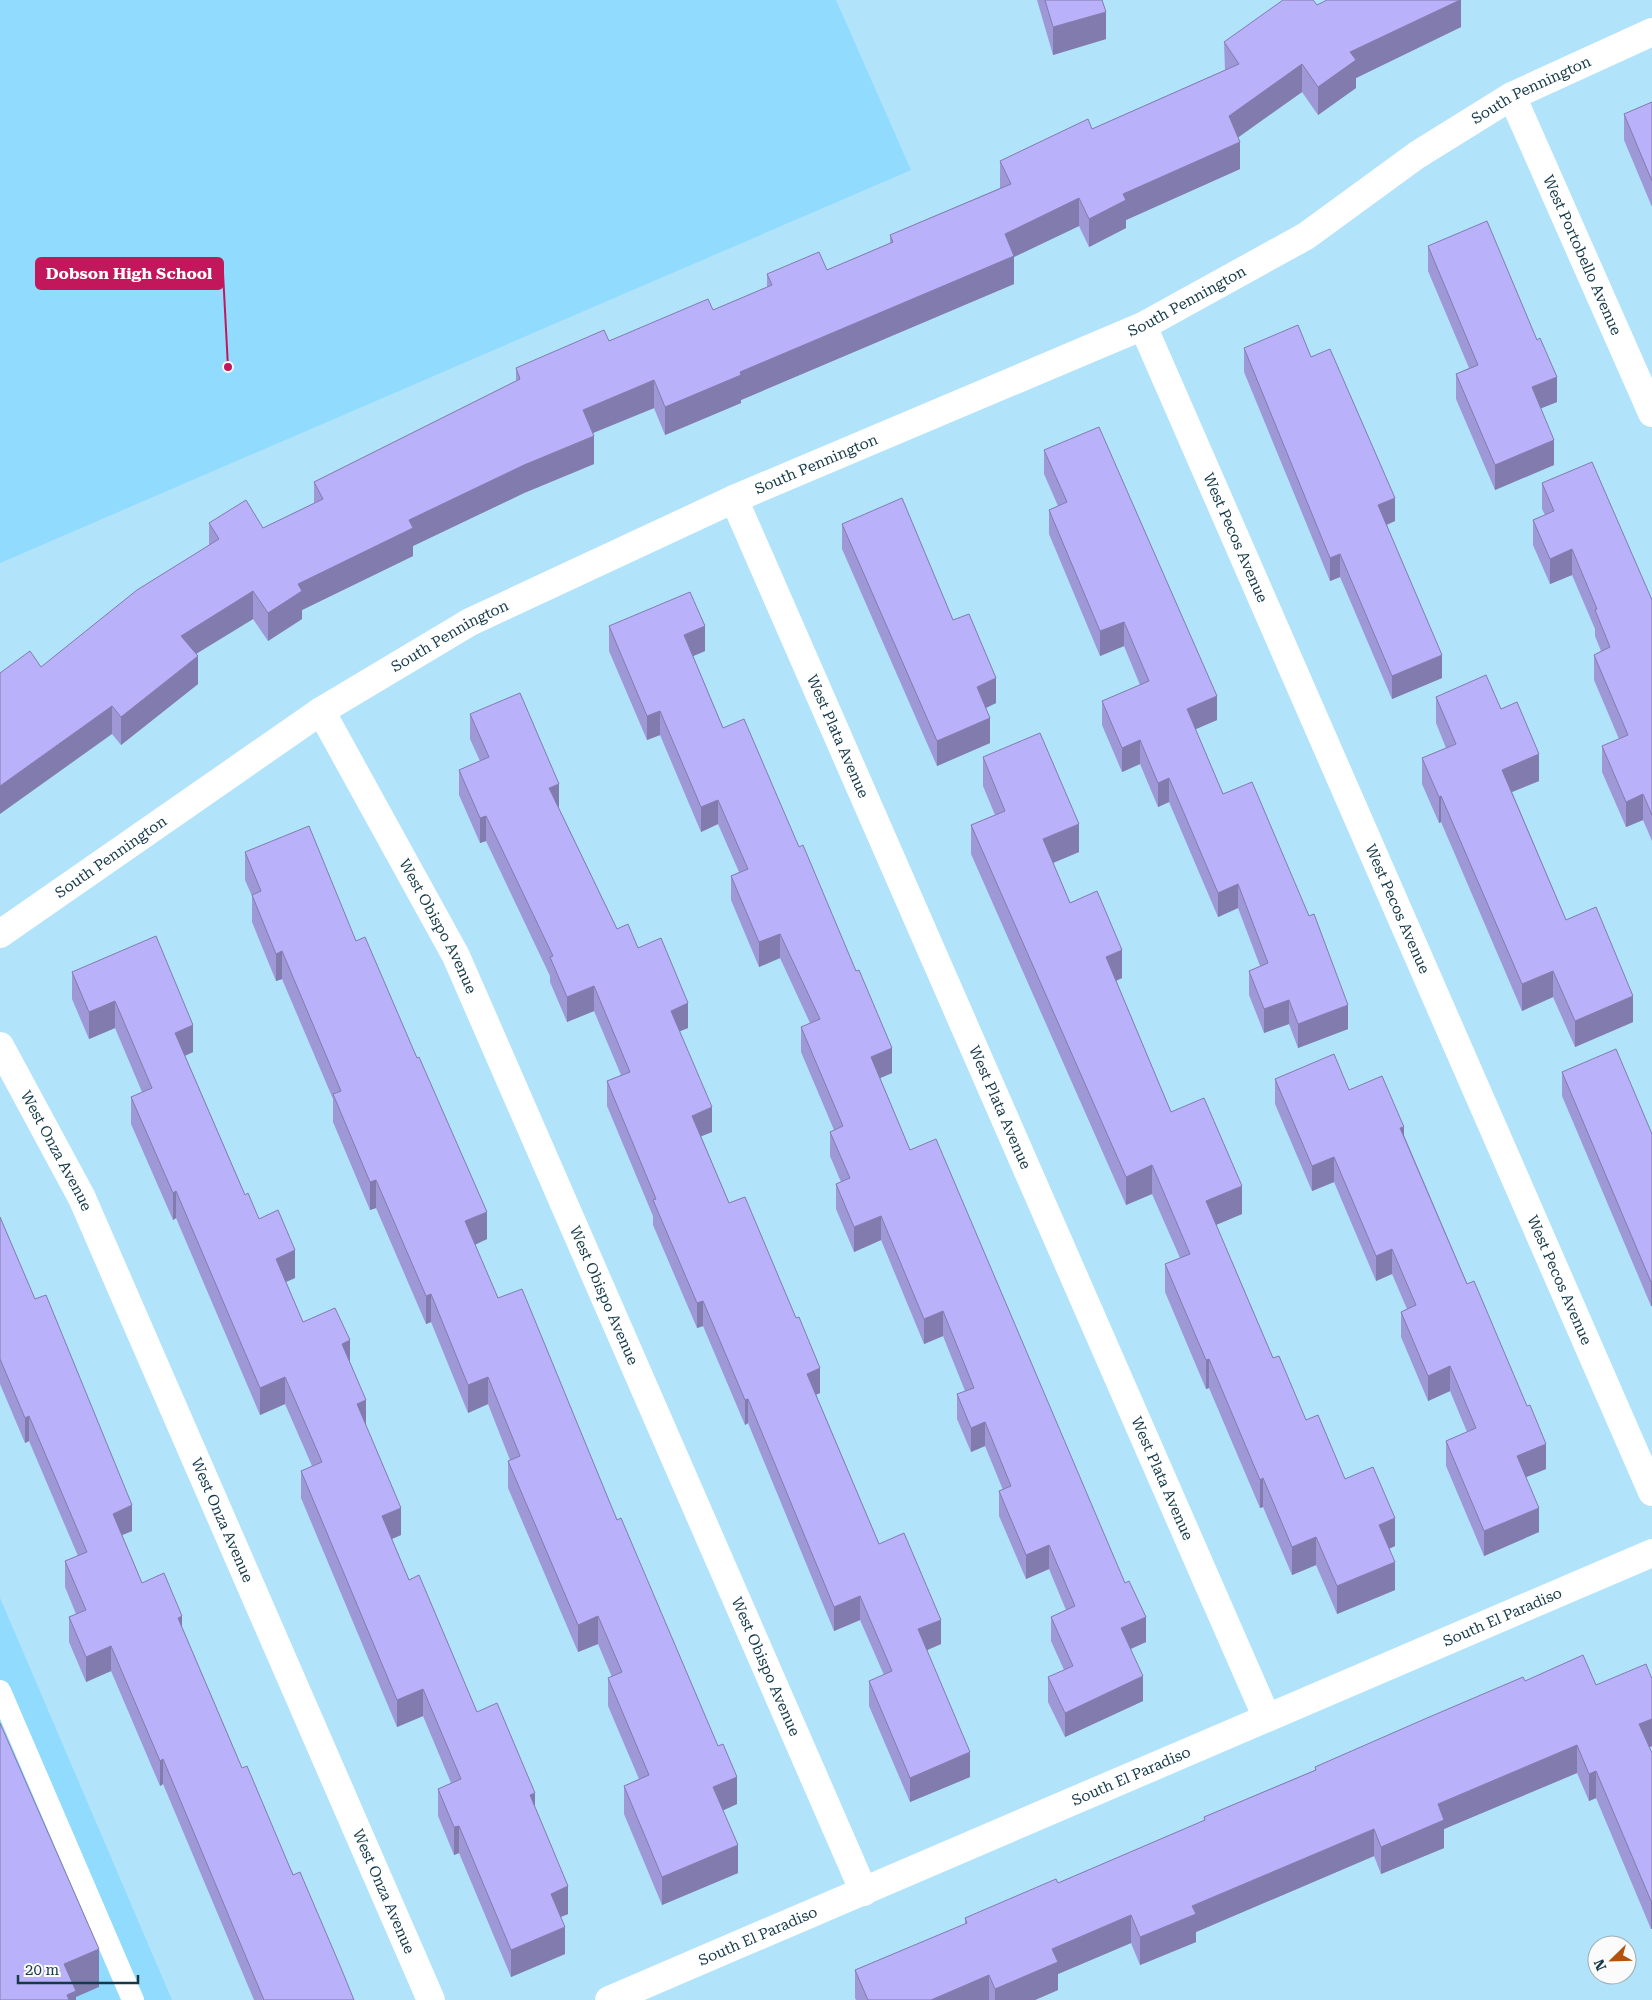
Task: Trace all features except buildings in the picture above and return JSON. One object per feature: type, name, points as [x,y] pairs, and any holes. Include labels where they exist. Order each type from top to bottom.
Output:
[{"type":"street","name":"South Pennington","points":[[0,934],[321,711],[470,622],[734,499],[1142,326],[1306,236],[1417,155],[1512,96],[1652,32]]},
{"type":"street","name":"West Portobello Avenue","points":[[1512,96],[1652,413]]},
{"type":"street","name":"West Pecos Avenue","points":[[1142,326],[1652,1492]]},
{"type":"street","name":"West Plata Avenue","points":[[734,499],[1266,1716]]},
{"type":"street","name":"West Obispo Avenue","points":[[321,711],[456,956],[864,1892]]},
{"type":"street","name":"West Onza Avenue","points":[[0,1046],[82,1198],[431,2000]]},
{"type":"street","name":"South El Paradiso","points":[[609,2000],[864,1892],[1266,1716],[1652,1552]]},
{"type":"lane","points":[[0,1691],[133,2000]]},
{"type":"shaded area","points":[[0,0],[836,0],[911,170],[0,563]]},
{"type":"shaded area","points":[[0,1598],[172,2000],[0,2000]]},
{"type":"place","name":"Dobson High School","points":[[228,367]]}]
